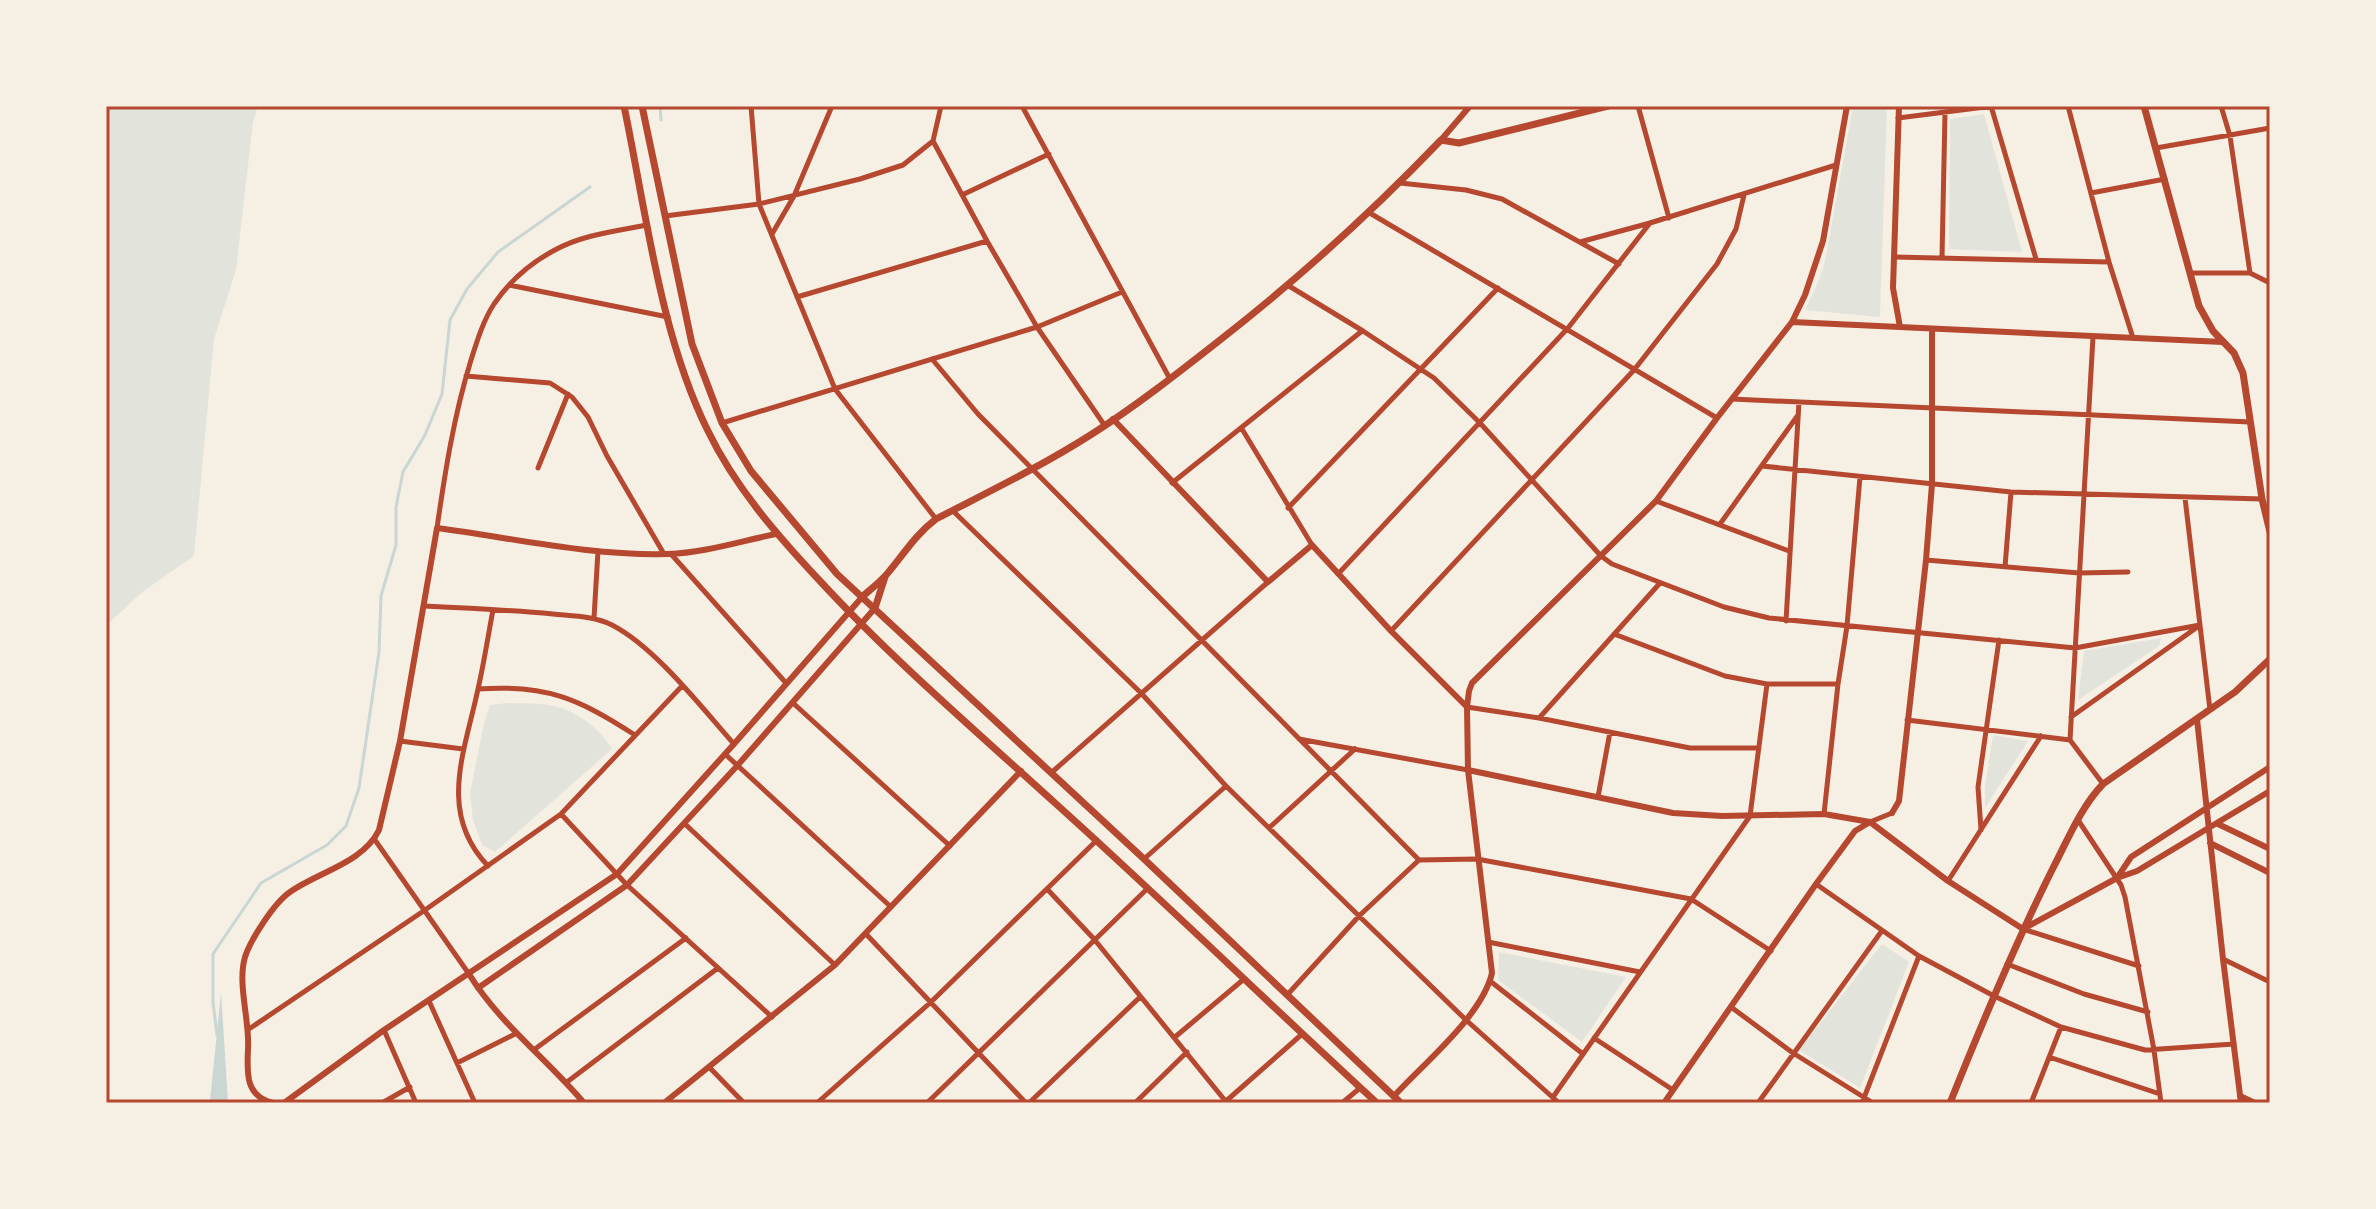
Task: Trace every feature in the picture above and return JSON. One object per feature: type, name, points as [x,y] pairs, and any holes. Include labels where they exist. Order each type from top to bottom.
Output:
[{"type":"main road","points":[[624,106],[669,317],[686,377],[708,432],[736,479],[776,534],[860,625],[1149,888],[1301,1035],[1377,1103]]},
{"type":"main road","points":[[642,106],[692,344],[722,423],[768,494],[837,574],[1401,1103]]},
{"type":"main road","points":[[863,596],[886,575],[916,536],[936,519],[1105,426],[1289,286],[1400,183],[1441,140],[1459,143],[1608,106]]},
{"type":"main road","points":[[2144,106],[2205,318],[2239,362],[2270,532]]},
{"type":"main road","points":[[875,608],[886,575]]},
{"type":"main road","points":[[1950,1103],[2023,929],[2078,820],[2103,784],[2247,683],[2270,659]]},
{"type":"street","points":[[751,106],[759,204],[835,389],[936,519]]},
{"type":"street","points":[[772,235],[794,196],[832,106]]},
{"type":"street","points":[[665,216],[759,204],[903,165],[933,141],[941,106]]},
{"type":"street","points":[[1022,106],[1170,379]]},
{"type":"street","points":[[1441,140],[1470,106]]},
{"type":"street","points":[[1638,106],[1669,218]]},
{"type":"street","points":[[1394,1096],[1480,1004],[1490,981],[1492,967],[1468,770],[1467,707],[1472,683],[1656,501],[1792,322],[1805,295],[1823,241],[1847,106]]},
{"type":"street","points":[[1899,106],[1894,257],[1895,303],[1900,327]]},
{"type":"street","points":[[1898,118],[1992,106],[2036,259]]},
{"type":"street","points":[[2068,106],[2109,262],[2133,338]]},
{"type":"street","points":[[2221,106],[2230,136],[2250,273]]},
{"type":"street","points":[[1942,258],[1945,113]]},
{"type":"street","points":[[2156,148],[2270,128]]},
{"type":"street","points":[[933,141],[1037,327],[1105,426]]},
{"type":"street","points":[[962,195],[1049,154]]},
{"type":"street","points":[[1580,242],[1669,218],[1836,165]]},
{"type":"street","points":[[2091,193],[2165,179]]},
{"type":"street","points":[[1400,183],[1466,190],[1502,199],[1619,264]]},
{"type":"street","points":[[1391,631],[1634,370],[1717,264],[1736,229],[1744,195]]},
{"type":"street","points":[[1368,212],[1717,418]]},
{"type":"street","points":[[1338,574],[1568,328],[1650,223]]},
{"type":"street","points":[[273,1103],[259,1098],[250,1087],[247,1076],[249,1029],[244,965],[252,943],[288,893],[344,863],[375,840],[384,815],[400,741],[448,456],[466,376],[486,321],[508,285],[532,264],[555,250],[584,238],[648,225]]},
{"type":"street","points":[[797,297],[987,241]]},
{"type":"street","points":[[1894,257],[2109,262]]},
{"type":"street","points":[[2190,273],[2250,273],[2270,283]]},
{"type":"street","points":[[508,285],[669,317]]},
{"type":"street","points":[[1289,286],[1422,369],[1480,423],[1601,556],[1627,571],[1747,614],[1786,621],[2075,648],[2200,625]]},
{"type":"street","points":[[1288,508],[1498,288]]},
{"type":"street","points":[[722,423],[1037,327],[1122,292]]},
{"type":"street","points":[[1792,322],[2223,342]]},
{"type":"street","points":[[1664,1103],[1855,831],[1892,813],[1899,801],[1932,484],[1932,330]]},
{"type":"street","points":[[1172,483],[1363,331]]},
{"type":"street","points":[[2093,337],[2070,740],[2103,784]]},
{"type":"street","points":[[932,359],[978,414],[1419,860]]},
{"type":"street","points":[[466,376],[550,383],[568,394],[588,417],[607,456],[668,554],[786,683]]},
{"type":"street","points":[[538,468],[568,394]]},
{"type":"street","points":[[1732,399],[2252,422]]},
{"type":"street","points":[[1786,621],[1799,402]]},
{"type":"street","points":[[1720,524],[1798,414]]},
{"type":"street","points":[[1113,419],[1268,582]]},
{"type":"street","points":[[1242,429],[1312,545],[1467,707],[1690,748],[1759,748]]},
{"type":"street","points":[[1762,466],[2011,492],[2262,499]]},
{"type":"street","points":[[1824,814],[1847,626],[1860,477]]},
{"type":"street","points":[[2005,567],[2011,492]]},
{"type":"street","points":[[2185,498],[2210,710]]},
{"type":"street","points":[[1656,501],[1789,551]]},
{"type":"street","points":[[953,511],[1141,693],[1226,786],[1359,916],[1466,1020],[1559,1103]]},
{"type":"street","points":[[437,528],[598,551],[668,554],[776,534]]},
{"type":"street","points":[[1051,773],[1312,545]]},
{"type":"street","points":[[594,618],[598,551]]},
{"type":"street","points":[[1926,560],[2079,573],[2128,572]]},
{"type":"street","points":[[1539,718],[1660,583]]},
{"type":"street","points":[[284,1103],[384,1030],[617,874],[863,596]]},
{"type":"street","points":[[424,606],[594,618],[610,623],[627,633],[682,686],[734,744]]},
{"type":"street","points":[[478,988],[627,885],[737,766],[875,608]]},
{"type":"street","points":[[488,866],[475,853],[462,826],[458,787],[463,749],[493,610]]},
{"type":"street","points":[[2071,717],[2200,625]]},
{"type":"street","points":[[1614,634],[1716,674],[1767,684],[1838,684]]},
{"type":"street","points":[[1981,830],[1978,787],[1999,640]]},
{"type":"street","points":[[1553,1097],[1750,816],[1767,684]]},
{"type":"street","points":[[249,1029],[561,814],[682,686]]},
{"type":"street","points":[[478,689],[517,688],[557,695],[588,706],[635,735]]},
{"type":"street","points":[[793,703],[950,846]]},
{"type":"street","points":[[2197,719],[2240,1100],[2255,1103]]},
{"type":"street","points":[[1907,720],[2070,740]]},
{"type":"street","points":[[1598,797],[1610,732]]},
{"type":"street","points":[[1948,881],[2041,736]]},
{"type":"street","points":[[1299,738],[1673,813],[1700,816],[1824,814],[1870,822],[1948,881],[2023,929],[2139,966]]},
{"type":"street","points":[[400,741],[463,749]]},
{"type":"street","points":[[1269,828],[1355,749]]},
{"type":"street","points":[[725,754],[891,907]]},
{"type":"street","points":[[2117,878],[2131,857],[2270,767]]},
{"type":"street","points":[[664,1103],[835,965],[1021,771]]},
{"type":"street","points":[[1144,859],[1226,786]]},
{"type":"street","points":[[2023,929],[2117,878],[2137,871],[2270,791]]},
{"type":"street","points":[[561,814],[627,885],[773,1017]]},
{"type":"street","points":[[2078,820],[2117,878],[2129,909],[2161,1103]]},
{"type":"street","points":[[685,824],[835,965]]},
{"type":"street","points":[[2218,824],[2270,849]]},
{"type":"street","points":[[375,840],[490,1004],[584,1103]]},
{"type":"street","points":[[817,1103],[931,1002],[1097,840]]},
{"type":"street","points":[[2210,843],[2270,873]]},
{"type":"street","points":[[1288,994],[1359,916],[1419,860],[1477,859],[1691,899],[1771,951]]},
{"type":"street","points":[[1816,884],[1919,956],[2061,1027],[2134,1049],[2234,1044]]},
{"type":"street","points":[[928,1103],[1149,888]]},
{"type":"street","points":[[1048,890],[1094,939],[1226,1102],[1301,1035]]},
{"type":"street","points":[[1758,1103],[1881,932]]},
{"type":"street","points":[[866,934],[1028,1103],[1140,997]]},
{"type":"street","points":[[535,1049],[686,938]]},
{"type":"street","points":[[1488,942],[1640,972]]},
{"type":"street","points":[[1863,1101],[1919,956]]},
{"type":"street","points":[[2223,959],[2270,982]]},
{"type":"street","points":[[2007,964],[2084,994],[2148,1012]]},
{"type":"street","points":[[567,1082],[718,968]]},
{"type":"street","points":[[1175,1037],[1244,979]]},
{"type":"street","points":[[1490,981],[1583,1054]]},
{"type":"street","points":[[429,1001],[475,1103]]},
{"type":"street","points":[[1731,1007],[1863,1101],[1873,1103]]},
{"type":"street","points":[[2031,1103],[2061,1027]]},
{"type":"street","points":[[384,1030],[416,1103]]},
{"type":"street","points":[[457,1063],[518,1032]]},
{"type":"street","points":[[1594,1038],[1673,1090]]},
{"type":"street","points":[[1135,1103],[1187,1052]]},
{"type":"street","points":[[2049,1057],[2160,1094]]},
{"type":"street","points":[[710,1068],[744,1103]]},
{"type":"street","points":[[382,1103],[410,1087]]},
{"type":"street","points":[[1342,1103],[1360,1088]]},
{"type":"shaded area","points":[[106,106],[258,106],[253,122],[236,270],[214,339],[194,556],[141,593],[106,626]]},
{"type":"shaded area","points":[[1853,106],[1887,106],[1880,317],[1805,310],[1825,261]]},
{"type":"shaded area","points":[[1984,114],[2022,252],[1949,249],[1950,119]]},
{"type":"shaded area","points":[[2161,638],[2159,646],[2078,700],[2084,651]]},
{"type":"shaded area","points":[[546,704],[566,710],[596,729],[612,749],[495,852],[482,845],[473,820],[470,793],[490,705]]},
{"type":"shaded area","points":[[1993,735],[2028,741],[1985,808],[1985,786]]},
{"type":"shaded area","points":[[1882,944],[1909,962],[1860,1088],[1799,1050]]},
{"type":"shaded area","points":[[1499,952],[1626,977],[1582,1042],[1498,980]]},
{"type":"shaded area","points":[[221,993],[228,1103],[210,1103],[210,1101]]},
{"type":"waterway","points":[[660,106],[661,120]]},
{"type":"waterway","points":[[217,1035],[213,954],[261,883],[327,845],[346,826],[359,788],[379,652],[381,596],[396,545],[396,507],[403,472],[425,435],[442,394],[450,320],[467,289],[498,252],[590,187]]}]
